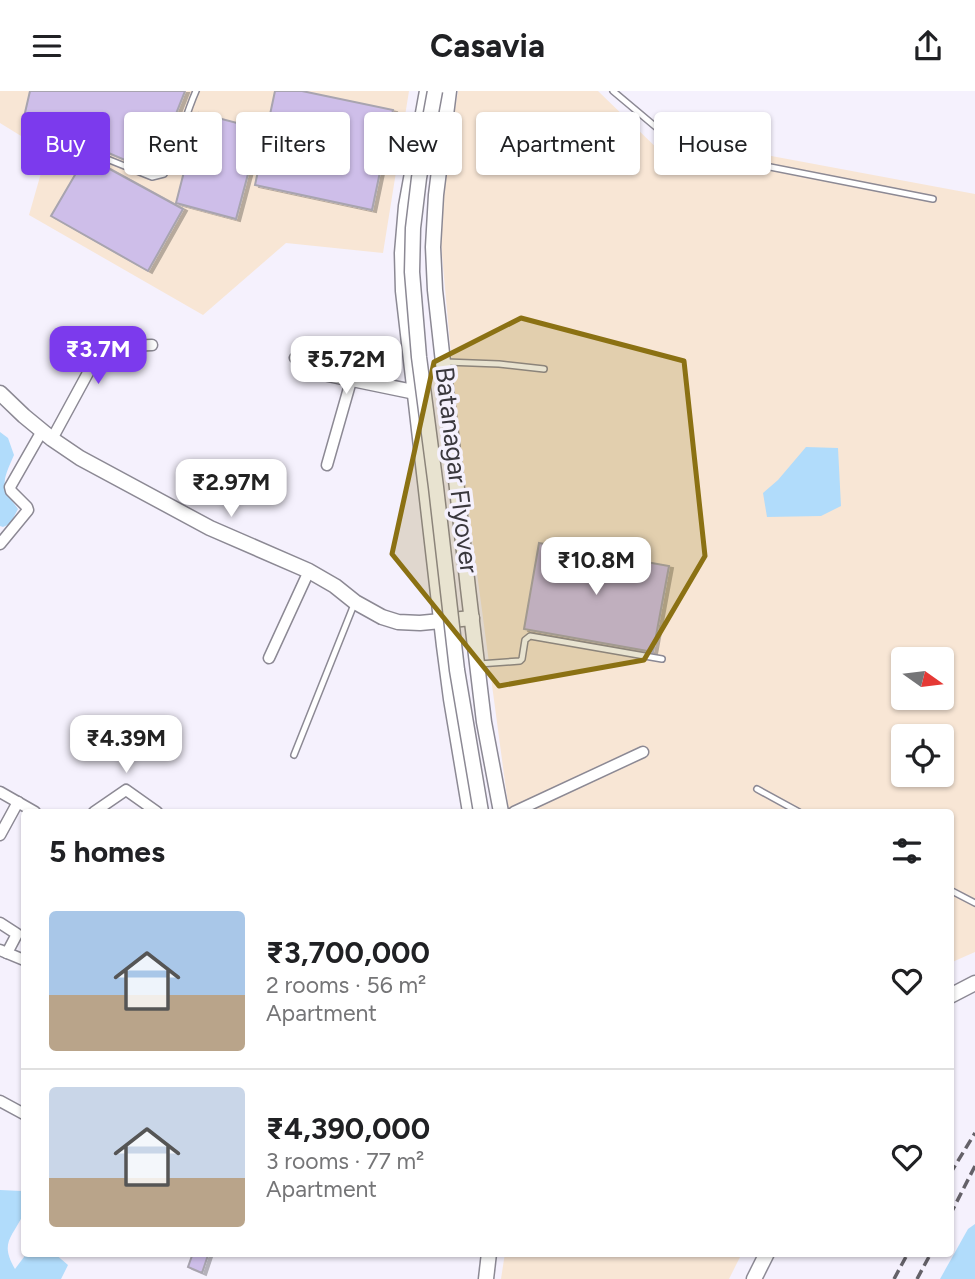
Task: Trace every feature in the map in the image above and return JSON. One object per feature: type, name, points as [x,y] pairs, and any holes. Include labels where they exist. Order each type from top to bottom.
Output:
[{"type":"street","points":[[427,91],[406,206],[402,253],[404,304],[441,622],[469,809]]},
{"type":"street","name":"Batanagar Flyover","points":[[435,91],[419,178],[413,229],[413,284],[419,357],[457,670],[480,809]]},
{"type":"street","points":[[449,91],[436,195],[433,247],[435,290],[484,722],[500,809]]},
{"type":"street","points":[[0,544],[28,510],[10,487],[47,435],[102,347],[152,345]]},
{"type":"street","points":[[295,358],[323,375],[415,391]]},
{"type":"street","points":[[327,465],[351,381]]},
{"type":"street","points":[[0,393],[47,435],[80,458],[210,528],[309,572],[382,617],[398,622],[420,623],[471,618]]},
{"type":"street","points":[[269,658],[309,572]]},
{"type":"street","points":[[520,809],[643,752]]},
{"type":"street","points":[[98,809],[128,790],[153,809]]},
{"type":"street","points":[[0,792],[31,809]]},
{"type":"street","points":[[0,835],[18,802]]},
{"type":"street","points":[[0,923],[17,934],[4,951],[21,959]]},
{"type":"street","points":[[954,994],[975,983]]},
{"type":"street","points":[[0,1101],[21,1112]]},
{"type":"street","points":[[478,1279],[481,1257]]},
{"type":"street","points":[[486,1279],[489,1257]]},
{"type":"street","points":[[754,1279],[765,1257]]},
{"type":"lane","points":[[110,160],[152,177],[164,174],[171,162],[196,91]]},
{"type":"lane","points":[[613,91],[682,146],[750,163],[933,198]]},
{"type":"lane","points":[[442,362],[544,369]]},
{"type":"lane","points":[[332,371],[415,391]]},
{"type":"lane","points":[[294,755],[355,602]]},
{"type":"lane","points":[[477,664],[520,661],[525,640],[530,636],[662,659]]},
{"type":"lane","points":[[757,789],[794,809]]},
{"type":"lane","points":[[954,892],[975,903]]},
{"type":"highlighted area","points":[[521,318],[684,361],[705,556],[644,660],[499,686],[392,554],[434,362]]},
{"type":"shaded area","points":[[0,91],[409,91],[406,112],[364,112],[364,175],[396,175],[383,253],[286,243],[203,315],[29,215],[40,175],[110,175],[110,112],[21,112],[21,136],[0,123]]},
{"type":"shaded area","points":[[458,91],[598,91],[620,112],[476,112],[476,175],[640,175],[640,132],[654,145],[654,175],[771,175],[771,156],[975,194],[975,952],[954,961],[954,809],[509,809],[458,431],[441,244],[444,175],[462,175],[462,112],[454,112]]},
{"type":"shaded area","points":[[504,1257],[740,1257],[729,1279],[501,1279]]},
{"type":"water","points":[[0,432],[8,438],[14,455],[5,483],[8,494],[18,509],[10,524],[3,527],[0,526]]},
{"type":"water","points":[[806,447],[838,448],[841,506],[821,516],[767,517],[763,493]]},
{"type":"water","points":[[0,1190],[21,1191],[21,1218],[8,1247],[15,1269],[24,1257],[59,1257],[68,1265],[61,1279],[0,1279]]},
{"type":"water","points":[[975,1224],[975,1279],[940,1279],[954,1257],[968,1229]]},
{"type":"building","points":[[30,91],[185,91],[177,112],[124,112],[124,160],[110,154],[110,112],[25,112]]},
{"type":"building","points":[[275,91],[302,91],[393,110],[364,112],[364,175],[379,175],[372,210],[255,185],[257,175],[350,175],[350,112],[271,112]]},
{"type":"building","points":[[222,119],[236,123],[236,175],[248,175],[236,219],[176,203],[183,175],[222,175]]},
{"type":"building","points":[[110,169],[183,209],[148,271],[51,216],[75,175],[110,175]]},
{"type":"building","points":[[539,543],[669,566],[653,652],[524,629]]},
{"type":"building","points":[[192,1257],[207,1257],[202,1273],[188,1267]]},
{"type":"railway","points":[[954,1167],[975,1133]]},
{"type":"railway","points":[[954,1207],[975,1166]]},
{"type":"railway","points":[[894,1279],[906,1257]]},
{"type":"railway","points":[[917,1279],[929,1257]]}]
